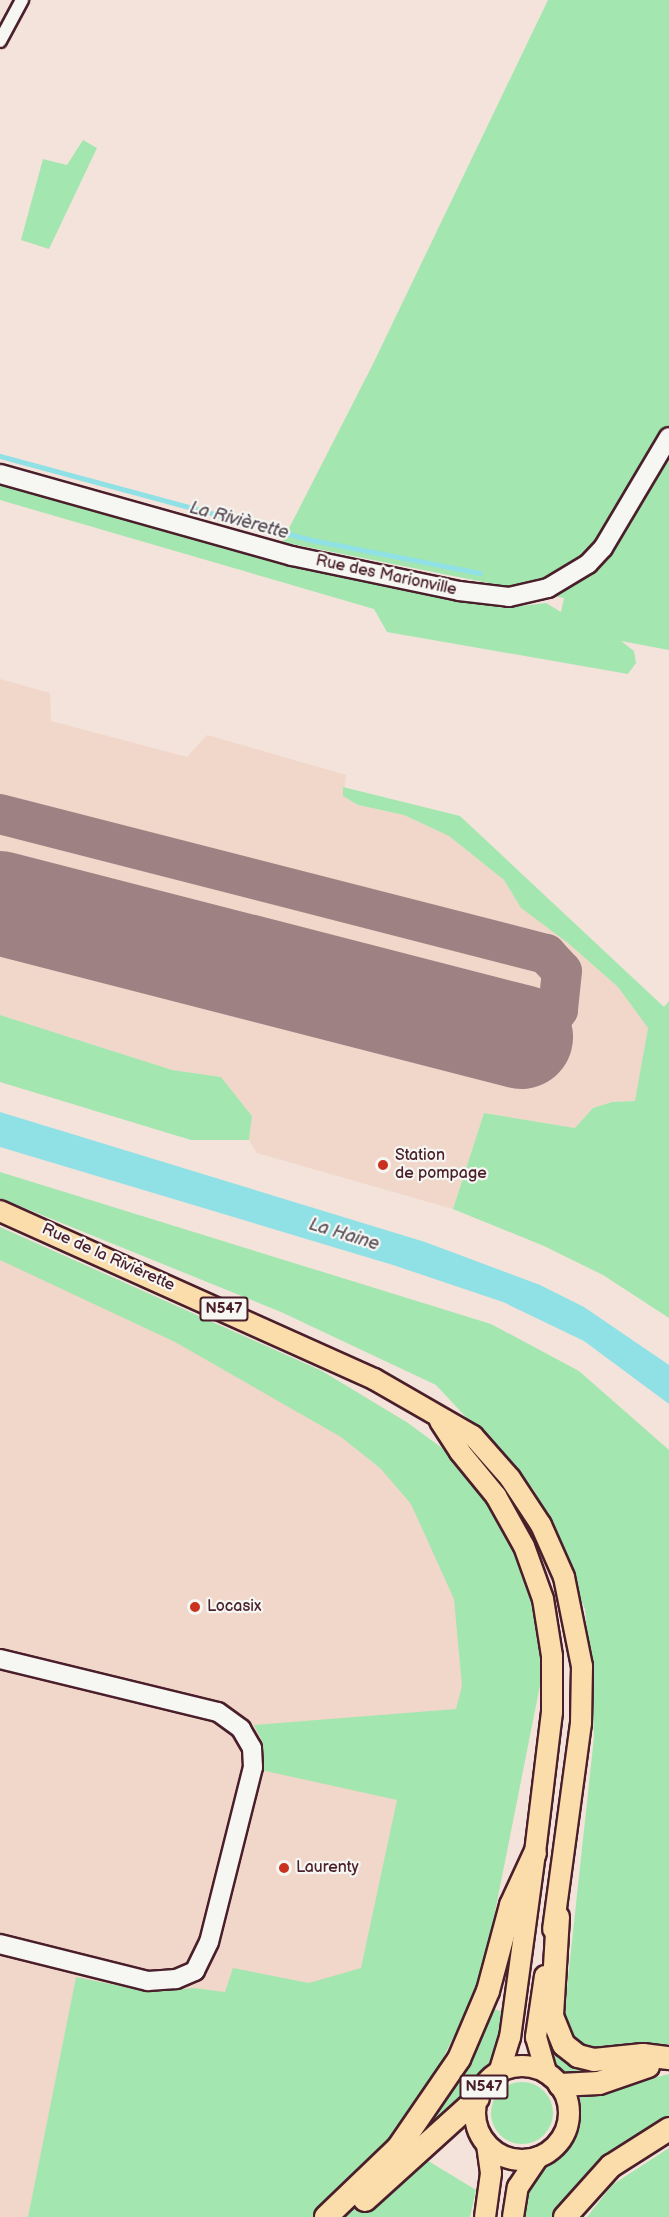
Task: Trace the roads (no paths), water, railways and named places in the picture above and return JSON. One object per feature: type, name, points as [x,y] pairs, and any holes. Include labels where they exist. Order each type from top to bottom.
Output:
[{"type":"highway","points":[[326,2217],[398,2148],[459,2059],[488,1991],[511,1905],[535,1853]]},
{"type":"highway","points":[[558,1917],[552,2016],[564,2045],[594,2060],[643,2055],[669,2058]]},
{"type":"highway","points":[[553,2079],[590,2085],[639,2068],[669,2063]]},
{"type":"highway","points":[[343,2217],[390,2180],[478,2098]]},
{"type":"highway","points":[[565,2217],[611,2166],[669,2129]]},
{"type":"main road","name":"Rue de la Rivièrette","points":[[0,1210],[332,1358],[440,1420]]},
{"type":"main road","name":"N547","points":[[440,1420],[511,1521],[543,1599],[552,1656],[552,1701],[535,1853],[510,2037],[499,2073]]},
{"type":"main road","name":"N547","points":[[440,1420],[473,1436],[516,1485],[554,1551],[572,1603],[582,1666],[581,1723],[558,1917],[550,1936],[536,2037],[553,2079],[568,2106],[566,2130],[553,2148],[538,2157],[518,2187],[513,2217]]},
{"type":"main road","name":"N547","points":[[485,2217],[491,2173],[487,2145],[475,2118],[478,2098],[485,2084],[499,2073],[525,2066],[553,2079]]},
{"type":"main road","points":[[487,2145],[510,2158],[538,2157]]},
{"type":"street","points":[[0,41],[22,0]]},
{"type":"street","name":"Rue des Marionville","points":[[0,474],[292,556],[459,591],[509,597],[548,588],[588,564],[603,548],[669,437]]},
{"type":"street","points":[[0,1659],[218,1712],[241,1729],[252,1748],[253,1767],[209,1942],[202,1960],[187,1977],[148,1981],[0,1944]]},
{"type":"water","name":"La Haine","points":[[0,1112],[425,1242],[540,1285],[584,1307],[669,1365],[669,1404],[584,1341],[503,1302],[393,1265],[0,1147]]},
{"type":"waterway","name":"La Rivièrette","points":[[0,456],[312,540],[480,573]]},
{"type":"place","name":"Station de pompage","points":[[383,1165]]},
{"type":"place","name":"Locasix","points":[[195,1607]]},
{"type":"place","name":"Laurenty","points":[[284,1868]]}]
